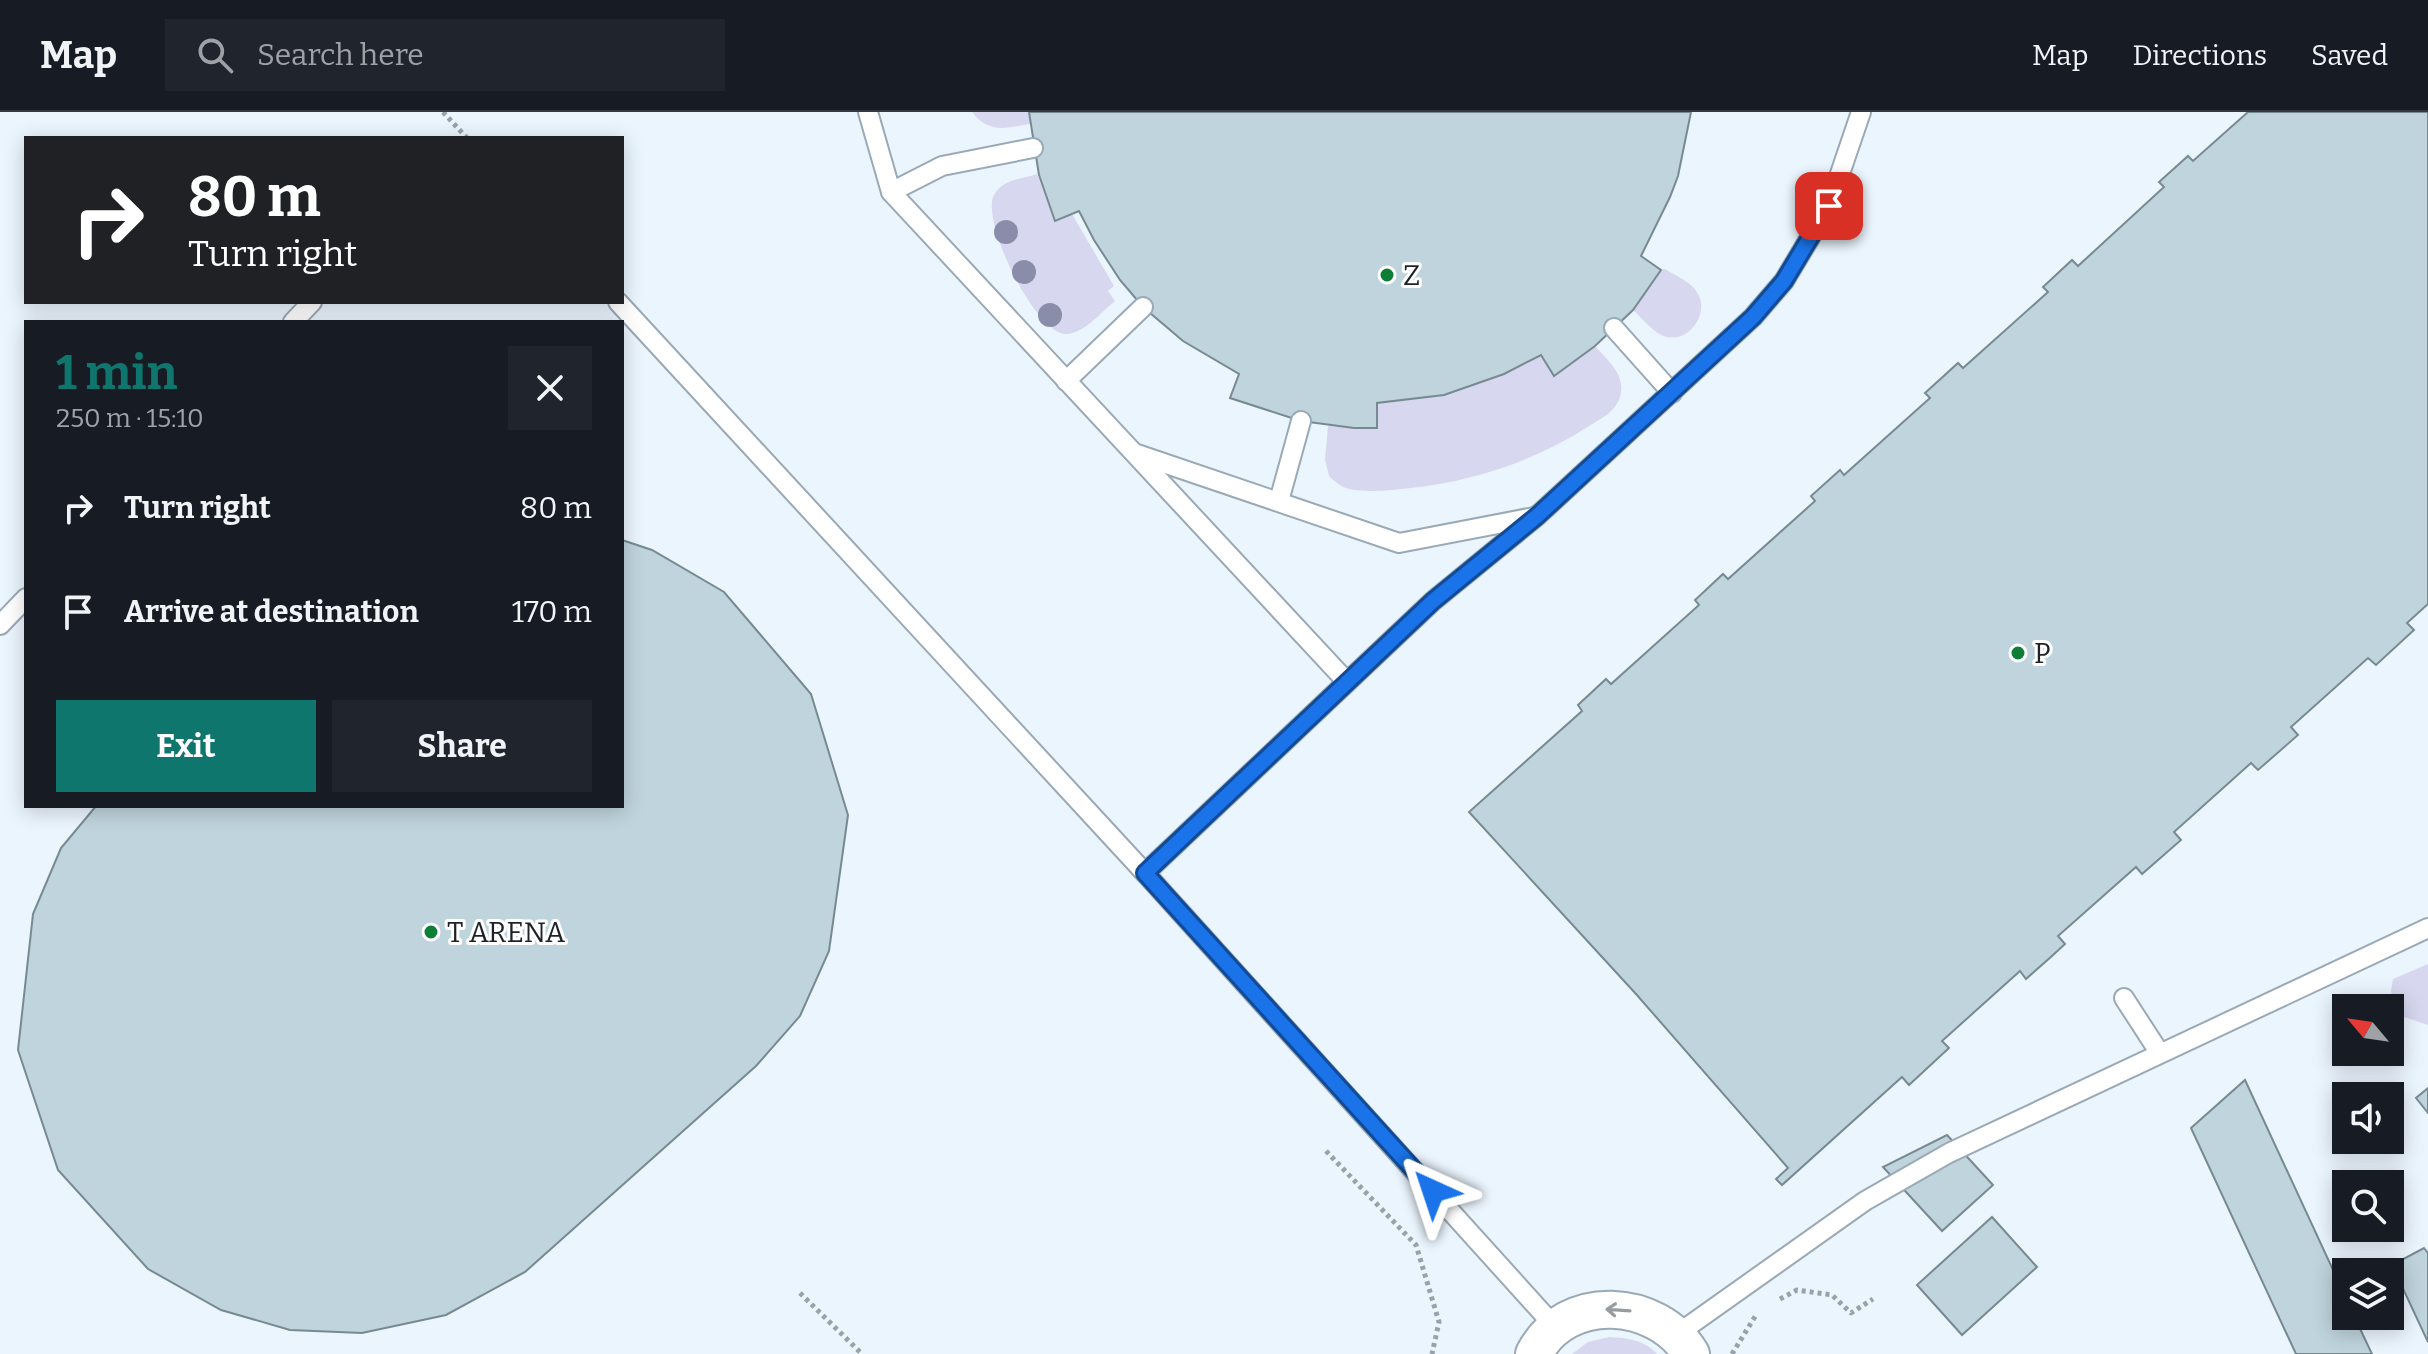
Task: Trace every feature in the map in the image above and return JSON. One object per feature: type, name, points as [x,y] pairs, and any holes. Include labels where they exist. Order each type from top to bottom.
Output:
[{"type":"street","points":[[1545,1341],[1583,1313],[1613,1308],[1643,1313],[1670,1328],[1684,1344]]},
{"type":"lane","points":[[868,112],[891,192],[1347,682]]},
{"type":"lane","points":[[1145,873],[1433,601],[1537,516],[1753,317],[1784,281],[1829,206],[1861,112]]},
{"type":"lane","points":[[891,192],[942,166],[1033,148]]},
{"type":"lane","points":[[295,320],[310,304]]},
{"type":"lane","points":[[620,304],[1145,873],[1545,1341]]},
{"type":"lane","points":[[1066,381],[1143,307]]},
{"type":"lane","points":[[1614,328],[1672,393]]},
{"type":"lane","points":[[1279,501],[1301,421]]},
{"type":"lane","points":[[1134,453],[1399,543],[1537,516]]},
{"type":"lane","points":[[0,625],[24,600]]},
{"type":"lane","points":[[1684,1344],[1865,1201],[1949,1153],[2428,928]]},
{"type":"lane","points":[[2124,998],[2159,1052]]},
{"type":"path","points":[[443,112],[465,136]]},
{"type":"path","points":[[1326,1151],[1416,1245],[1439,1322],[1432,1354]]},
{"type":"path","points":[[1772,1303],[1797,1290],[1832,1295],[1851,1313],[1873,1299]]},
{"type":"path","points":[[800,1293],[862,1354]]},
{"type":"path","points":[[1732,1354],[1759,1310]]},
{"type":"shaded area","points":[[972,112],[1029,112],[1030,124],[991,127]]},
{"type":"shaded area","points":[[1037,174],[1055,221],[1072,214],[1114,286],[1108,291],[1115,301],[1085,327],[1072,333],[1065,334],[1053,329],[1039,315],[1013,274],[995,227],[992,208],[998,189],[1008,182]]},
{"type":"shaded area","points":[[1665,269],[1693,287],[1701,303],[1695,326],[1675,337],[1657,333],[1633,310],[1661,270]]},
{"type":"shaded area","points":[[1595,346],[1620,379],[1620,398],[1604,416],[1547,449],[1481,475],[1411,488],[1380,491],[1349,489],[1329,476],[1325,460],[1328,426],[1377,428],[1377,403],[1444,395],[1504,374],[1541,355],[1555,375]]},
{"type":"shaded area","points":[[2428,964],[2428,1025],[2404,1017],[2404,994],[2392,994],[2393,979]]},
{"type":"shaded area","points":[[1609,1337],[1635,1341],[1657,1354],[1572,1354],[1588,1342]]},
{"type":"building","name":"Z","points":[[1029,112],[1691,112],[1678,176],[1641,256],[1661,270],[1633,310],[1595,346],[1554,376],[1541,355],[1504,374],[1444,395],[1377,403],[1377,428],[1354,428],[1301,421],[1230,398],[1239,374],[1183,341],[1143,307],[1120,280],[1079,211],[1055,221],[1039,175]]},
{"type":"building","name":"P","points":[[2248,112],[2428,112],[2428,604],[2407,623],[2414,630],[2376,665],[2368,658],[2291,727],[2298,735],[2258,770],[2251,763],[2174,832],[2181,840],[2142,874],[2136,867],[2058,936],[2065,944],[2052,956],[2026,979],[2020,971],[1942,1041],[1949,1048],[1909,1085],[1902,1077],[1782,1185],[1776,1179],[1788,1168],[1636,994],[1469,812],[1582,711],[1578,705],[1606,679],[1611,684],[1699,605],[1695,600],[1723,574],[1728,579],[1815,501],[1811,496],[1840,470],[1844,475],[1930,398],[1925,393],[1958,363],[1963,368],[2048,292],[2043,287],[2072,260],[2078,266],[2164,187],[2159,182],[2188,156],[2193,161]]},
{"type":"building","name":"T ARENA","points":[[624,541],[652,550],[724,592],[811,694],[848,815],[829,951],[800,1016],[756,1066],[525,1272],[446,1315],[362,1333],[290,1330],[221,1310],[148,1269],[58,1170],[18,1050],[33,914],[61,848],[94,808],[624,808]]},
{"type":"building","points":[[2245,1080],[2332,1268],[2332,1330],[2361,1330],[2372,1354],[2296,1354],[2191,1128]]},
{"type":"building","points":[[2428,1088],[2428,1113],[2416,1098]]},
{"type":"building","points":[[1947,1135],[1993,1185],[1942,1231],[1883,1167]]},
{"type":"building","points":[[1992,1217],[2037,1267],[1962,1335],[1917,1285]]},
{"type":"building","points":[[2424,1248],[2428,1253],[2428,1342],[2404,1291],[2404,1259]]},
{"type":"place","name":"Z","points":[[1387,275]]},
{"type":"place","name":"P","points":[[2018,653]]},
{"type":"place","name":"T ARENA","points":[[431,932]]},
{"type":"route","points":[[1433,1191],[1145,873],[1433,601],[1537,516],[1753,317],[1784,281],[1829,206]]}]
